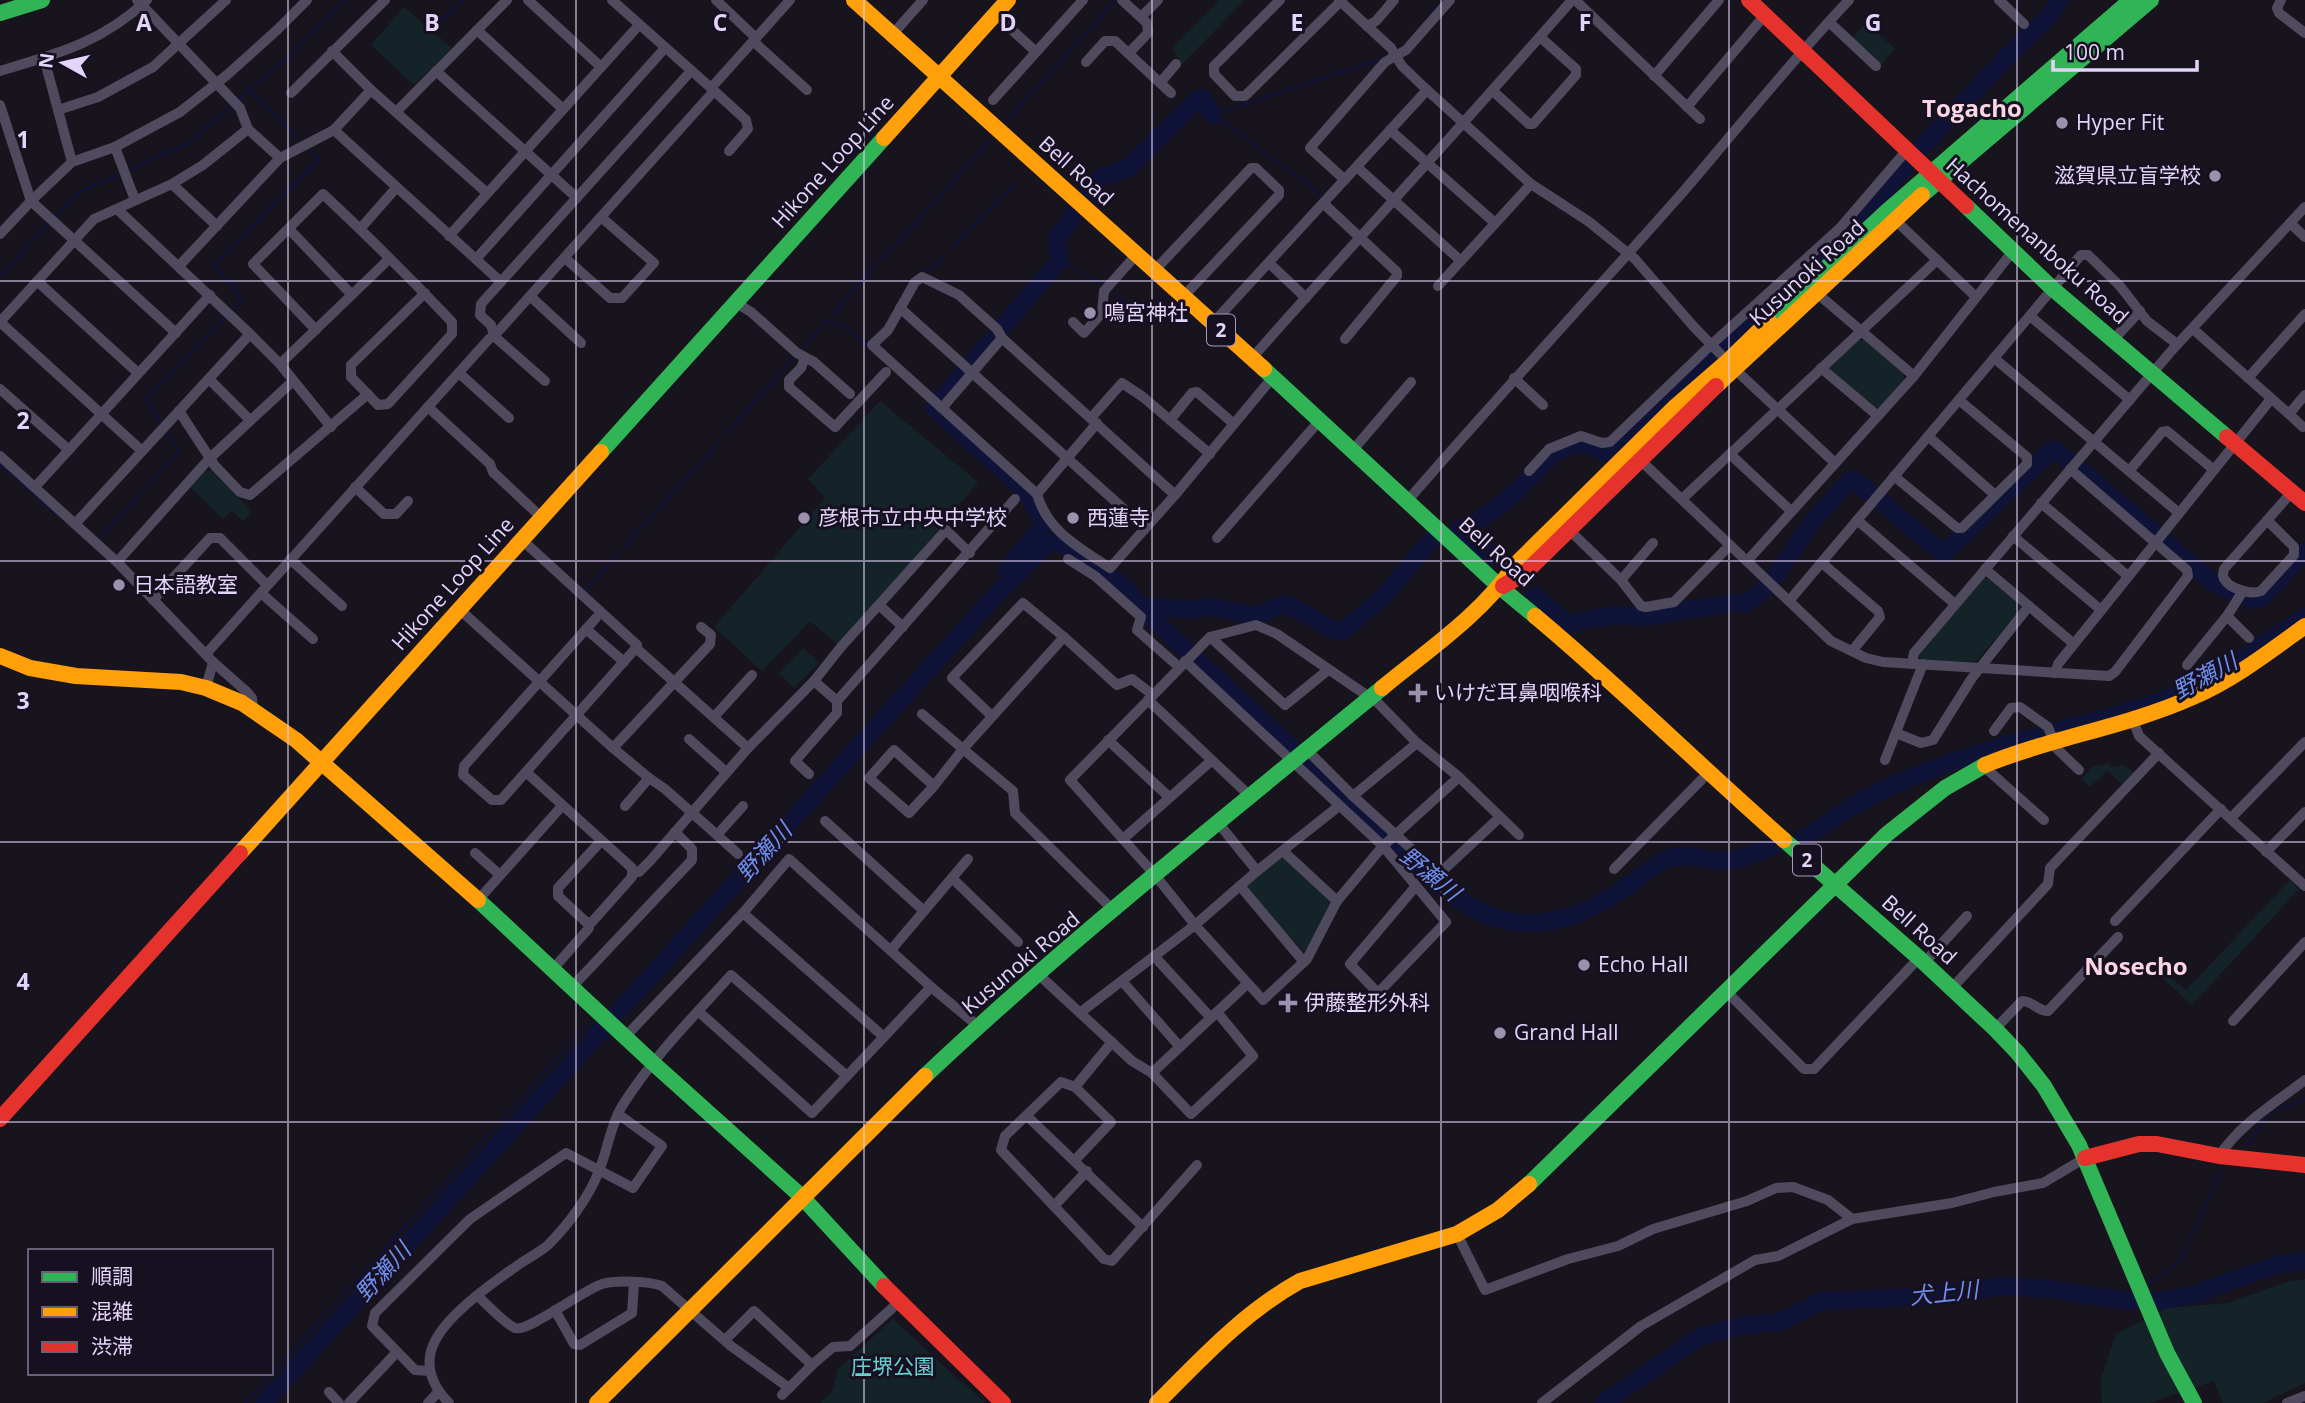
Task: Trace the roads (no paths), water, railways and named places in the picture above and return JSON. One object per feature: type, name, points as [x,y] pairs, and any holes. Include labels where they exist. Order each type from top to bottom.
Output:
[{"type":"street","points":[[0,13],[42,0]]},
{"type":"street","points":[[58,110],[97,97],[153,66],[226,0]]},
{"type":"street","points":[[0,234],[72,162],[115,148],[180,112],[217,83],[307,0]]},
{"type":"street","points":[[291,93],[385,0]]},
{"type":"street","points":[[397,111],[507,0]]},
{"type":"street","points":[[528,0],[601,67]]},
{"type":"street","points":[[716,0],[807,90]]},
{"type":"street","points":[[206,688],[210,658],[264,589],[489,339],[531,297],[790,0]]},
{"type":"street","name":"Bell Road","points":[[853,0],[1184,296],[1500,587],[1578,652],[1708,774],[1952,988],[2018,1053],[2044,1086],[2087,1165]]},
{"type":"street","points":[[892,35],[923,0]]},
{"type":"street","name":"Hikone Loop Line","points":[[0,1119],[1007,0]]},
{"type":"street","points":[[993,100],[1083,0]]},
{"type":"street","points":[[1122,0],[1147,23],[1148,33],[1129,53]]},
{"type":"street","points":[[1141,17],[1158,0]]},
{"type":"street","points":[[1280,0],[1214,65],[1214,74],[1235,96],[1245,96],[1339,1],[1391,48],[1402,66],[1427,90],[1531,184],[1588,221],[1628,253],[1694,327],[1835,463]]},
{"type":"street","points":[[1367,26],[1376,21],[1394,0]]},
{"type":"street","points":[[1346,180],[1306,144],[1385,62],[1406,50],[1450,0]]},
{"type":"street","points":[[1252,358],[1574,0],[1700,119]]},
{"type":"street","points":[[1654,76],[1719,0]]},
{"type":"street","name":"Hachomenanboku Road","points":[[1749,0],[2053,289],[2305,503]]},
{"type":"street","points":[[1831,0],[1841,9]]},
{"type":"street","points":[[1408,500],[1849,0]]},
{"type":"street","points":[[1999,0],[2024,24]]},
{"type":"street","name":"Kusunoki Road","points":[[597,1403],[884,1115],[978,1026],[1484,604],[1516,565],[1564,525],[1635,455],[1723,355],[1812,289],[2131,0]]},
{"type":"street","name":"Kusunoki Road","points":[[1935,176],[2151,0]]},
{"type":"street","points":[[2281,0],[2277,8],[2279,13],[2305,33]]},
{"type":"street","points":[[616,1],[639,25],[746,120],[748,129],[729,150]]},
{"type":"street","points":[[0,71],[92,41],[118,24],[142,2],[240,108],[248,129],[280,158]]},
{"type":"street","points":[[995,14],[1037,52]]},
{"type":"street","points":[[1687,107],[1765,15]]},
{"type":"street","points":[[1829,22],[1876,65]]},
{"type":"street","points":[[449,236],[639,25]]},
{"type":"street","points":[[477,30],[564,109]]},
{"type":"street","points":[[1493,91],[1533,124],[1576,75],[1576,69],[1540,37]]},
{"type":"street","points":[[1086,62],[1105,41],[1115,40],[1171,93]]},
{"type":"street","points":[[476,259],[665,48]]},
{"type":"street","points":[[332,51],[487,193]]},
{"type":"street","points":[[44,58],[72,162]]},
{"type":"street","points":[[1160,83],[1176,64]]},
{"type":"street","points":[[436,71],[577,198]]},
{"type":"street","points":[[545,381],[494,336],[491,326],[480,315],[481,304],[691,71]]},
{"type":"street","points":[[179,265],[280,158],[334,130],[372,90]]},
{"type":"street","points":[[1213,323],[1427,90]]},
{"type":"street","points":[[0,105],[31,201],[176,333]]},
{"type":"street","points":[[142,451],[0,322],[94,219],[172,184],[203,165],[248,129]]},
{"type":"street","points":[[334,130],[501,282]]},
{"type":"street","points":[[1391,130],[1495,223]]},
{"type":"street","points":[[115,148],[135,200]]},
{"type":"street","points":[[1529,471],[1549,449],[1581,436],[1602,443],[1610,442],[1723,355],[1912,154]]},
{"type":"street","points":[[1357,167],[1461,261]]},
{"type":"street","points":[[1154,270],[1251,168],[1255,168],[1279,190],[1279,195],[1184,296]]},
{"type":"street","points":[[172,184],[217,226]]},
{"type":"street","points":[[1438,286],[1531,184]]},
{"type":"street","points":[[360,229],[396,188]]},
{"type":"street","points":[[316,330],[253,264],[323,194],[425,293],[452,322],[452,334],[388,404],[378,405],[351,377],[351,365],[425,293]]},
{"type":"street","points":[[1324,204],[1397,272],[1397,276],[1345,339]]},
{"type":"street","points":[[1885,760],[1918,664],[1914,653],[2177,344],[2305,207]]},
{"type":"street","points":[[117,209],[179,265],[280,364],[331,427]]},
{"type":"street","points":[[1891,216],[1976,297]]},
{"type":"street","points":[[565,258],[610,298],[622,298],[654,263],[601,217]]},
{"type":"street","points":[[2290,223],[2305,237]]},
{"type":"street","points":[[289,229],[352,295]]},
{"type":"street","points":[[1747,561],[1914,376],[2012,251]]},
{"type":"street","points":[[1073,323],[1084,333],[1102,313],[1104,291],[1137,254]]},
{"type":"street","points":[[1789,601],[2081,255],[2088,255],[2153,326],[2177,344]]},
{"type":"street","points":[[280,364],[389,259]]},
{"type":"street","points":[[1682,499],[1937,260]]},
{"type":"street","points":[[1269,263],[1306,298]]},
{"type":"street","points":[[1175,495],[1002,338],[996,329],[959,295],[922,277],[915,282],[888,330],[873,345],[1037,494],[1054,528],[1110,568],[1175,495],[1210,454],[1273,377]]},
{"type":"street","points":[[37,281],[138,373]]},
{"type":"street","points":[[1812,289],[1914,376]]},
{"type":"street","points":[[35,487],[210,295]]},
{"type":"street","points":[[531,297],[581,342]]},
{"type":"street","points":[[735,302],[751,312],[797,354],[814,362],[850,394]]},
{"type":"street","points":[[900,308],[1145,528]]},
{"type":"street","points":[[2113,340],[2140,311]]},
{"type":"street","points":[[2248,379],[2305,314]]},
{"type":"street","points":[[2030,316],[2130,400]]},
{"type":"street","points":[[2193,329],[2303,426]]},
{"type":"street","points":[[75,524],[250,334]]},
{"type":"street","points":[[943,408],[1002,338]]},
{"type":"street","points":[[805,358],[801,368],[789,380],[789,387],[835,427],[886,372]]},
{"type":"street","points":[[1994,358],[2179,513]]},
{"type":"street","points":[[1821,368],[1878,416]]},
{"type":"street","points":[[459,373],[509,418]]},
{"type":"street","points":[[1514,378],[1543,405]]},
{"type":"street","points":[[209,379],[250,420]]},
{"type":"street","points":[[117,562],[209,459],[293,381]]},
{"type":"street","points":[[1353,450],[1411,382]]},
{"type":"street","points":[[1037,494],[1122,383],[1143,397],[1210,454]]},
{"type":"street","points":[[0,389],[69,450]]},
{"type":"street","points":[[1170,420],[1192,393],[1197,392],[1234,424]]},
{"type":"street","points":[[179,411],[209,459],[240,492],[250,495],[368,394]]},
{"type":"street","points":[[2289,414],[2305,395]]},
{"type":"street","points":[[2055,673],[2057,664],[2272,399]]},
{"type":"street","points":[[1894,476],[1957,528],[1962,528],[2027,464],[2027,457],[1959,400]]},
{"type":"street","points":[[428,407],[490,464],[493,472],[541,517]]},
{"type":"street","points":[[1217,538],[1320,420]]},
{"type":"street","points":[[2129,471],[2162,432],[2168,431],[2214,470]]},
{"type":"street","points":[[1928,436],[1995,495]]},
{"type":"street","points":[[1730,454],[1791,512]]},
{"type":"street","points":[[1635,455],[1831,640],[1866,658],[1883,662],[2109,676],[2115,672],[2188,576],[2187,570],[2070,470]]},
{"type":"street","points":[[0,456],[117,562],[210,658],[247,692],[252,698],[253,710]]},
{"type":"street","points":[[355,487],[384,514],[396,514],[408,501]]},
{"type":"street","points":[[2267,520],[2294,547],[2294,555],[2256,594],[2226,582],[2223,577],[2224,569],[2267,520],[2292,492]]},
{"type":"street","points":[[809,774],[795,761],[837,713],[837,701],[1015,499]]},
{"type":"street","points":[[2041,503],[2128,576]]},
{"type":"street","points":[[1857,520],[1955,604]]},
{"type":"street","points":[[1564,525],[1620,580],[1641,606],[1646,607],[1671,604],[1730,545]]},
{"type":"street","points":[[632,872],[639,872],[726,772],[814,681],[946,530],[970,553]]},
{"type":"street","points":[[2013,536],[2101,610]]},
{"type":"street","points":[[153,600],[210,538],[220,538],[264,589],[313,639]]},
{"type":"street","points":[[521,539],[636,645],[636,648],[748,748]]},
{"type":"street","points":[[1620,580],[1653,543]]},
{"type":"street","points":[[290,559],[342,606]]},
{"type":"street","points":[[1068,559],[1095,576],[1141,617],[1137,630],[1187,659],[1339,806],[1439,874],[1499,818]]},
{"type":"street","points":[[1822,563],[1878,611],[1880,617],[1852,650]]},
{"type":"street","points":[[1985,569],[2074,644]]},
{"type":"street","points":[[2187,665],[2227,616],[2243,590]]},
{"type":"street","points":[[992,716],[952,678],[1023,603],[1117,685],[1132,679],[1211,761],[1251,797]]},
{"type":"street","points":[[879,605],[903,627]]},
{"type":"street","points":[[1896,733],[1921,743],[1933,740],[1979,668],[2029,606]]},
{"type":"street","points":[[459,609],[613,748],[738,854]]},
{"type":"street","points":[[2227,616],[2249,638]]},
{"type":"street","points":[[596,618],[464,766],[463,775],[492,800],[501,800],[636,648]]},
{"type":"street","points":[[1459,777],[1390,839],[1337,901],[1304,962],[1263,1000],[1070,780],[1210,637],[1256,625],[1277,634],[1378,703],[1417,743],[1459,777],[1519,835]]},
{"type":"street","points":[[1157,1403],[1245,1315],[1279,1291],[1300,1281],[1457,1234],[1482,1222],[1518,1195],[1887,834],[1938,792],[1986,765],[2180,704],[2255,662],[2305,626]]},
{"type":"street","points":[[613,748],[710,643],[711,635],[701,627]]},
{"type":"street","points":[[586,629],[624,662]]},
{"type":"street","points":[[934,786],[894,750],[869,778],[909,813],[934,786],[963,749],[1063,637]]},
{"type":"street","points":[[1210,637],[1285,705],[1328,670]]},
{"type":"street","points":[[0,656],[30,668],[76,676],[149,679],[206,688],[242,702],[322,761],[802,1197],[899,1302],[1003,1403]]},
{"type":"street","points":[[714,717],[752,674]]},
{"type":"street","points":[[814,681],[837,701]]},
{"type":"street","points":[[1994,732],[2011,708],[2020,706],[2048,727],[2056,748],[2079,770]]},
{"type":"street","points":[[922,714],[1013,792],[1015,813],[1114,911]]},
{"type":"street","points":[[2133,720],[2139,736],[2305,886]]},
{"type":"street","points":[[688,739],[726,772]]},
{"type":"street","points":[[1108,740],[1169,797]]},
{"type":"street","points":[[2231,818],[2305,742]]},
{"type":"street","points":[[1353,796],[1417,743]]},
{"type":"street","points":[[1307,750],[1353,796],[1390,839],[1416,886],[1446,922],[1378,993],[1350,964],[1416,886]]},
{"type":"street","points":[[1952,988],[2048,884],[2050,868],[2159,753]]},
{"type":"street","points":[[1123,839],[1211,761]]},
{"type":"street","points":[[1986,765],[1990,772],[2044,820]]},
{"type":"street","points":[[526,772],[632,868],[632,877],[592,922],[586,922],[558,896],[558,888],[601,841]]},
{"type":"street","points":[[1614,869],[1708,774]]},
{"type":"street","points":[[625,806],[649,778]]},
{"type":"street","points":[[478,900],[562,806]]},
{"type":"street","points":[[717,835],[743,806]]},
{"type":"street","points":[[1081,1012],[1195,925],[1257,871],[1339,806]]},
{"type":"street","points":[[1995,1029],[2022,1001],[2029,1001],[2040,1011],[2048,1011],[2115,925],[2221,809]]},
{"type":"street","points":[[2266,852],[2305,811]]},
{"type":"street","points":[[825,821],[924,911]]},
{"type":"street","points":[[1219,824],[1257,871]]},
{"type":"street","points":[[572,987],[692,860],[692,849],[675,832]]},
{"type":"street","points":[[1283,851],[1337,901]]},
{"type":"street","points":[[475,853],[500,875]]},
{"type":"street","points":[[622,1034],[743,913],[789,859],[978,1026]]},
{"type":"street","points":[[891,950],[968,859]]},
{"type":"street","points":[[952,878],[1018,943]]},
{"type":"street","points":[[1240,886],[1304,962]]},
{"type":"street","points":[[743,913],[884,1037]]},
{"type":"street","points":[[1727,992],[1804,1069],[1814,1069],[1967,916]]},
{"type":"street","points":[[553,969],[589,928],[589,922]]},
{"type":"street","points":[[2233,1021],[2305,942]]},
{"type":"street","points":[[1038,974],[1132,1060],[1152,1073],[1191,1114],[1253,1056],[1154,956]]},
{"type":"street","points":[[449,1403],[438,1392],[430,1371],[434,1342],[442,1330],[478,1296],[546,1246],[565,1227],[600,1171],[610,1131],[618,1114],[673,1037],[731,975],[847,1076]]},
{"type":"street","points":[[1122,981],[1180,1047]]},
{"type":"street","points":[[1152,1073],[1247,984]]},
{"type":"street","points":[[698,1011],[812,1113],[931,987]]},
{"type":"street","points":[[1075,1087],[1112,1042]]},
{"type":"street","points":[[2219,1156],[2230,1140],[2268,1106],[2305,1080]]},
{"type":"street","points":[[1074,1160],[1111,1122],[1075,1087],[1061,1082],[1005,1136],[1001,1150],[1104,1259],[1112,1261],[1197,1165]]},
{"type":"street","points":[[430,1371],[415,1370],[372,1326],[375,1313],[470,1219],[566,1153],[633,1188],[662,1146],[618,1114]]},
{"type":"street","points":[[1027,1116],[1143,1227]]},
{"type":"street","points":[[1542,1403],[1641,1325],[1755,1260],[1778,1256],[1852,1219],[1951,1203],[2043,1183],[2139,1144],[2178,1147],[2219,1156],[2305,1164]]},
{"type":"street","name":"2","points":[[2087,1165],[2167,1353],[2194,1403]]},
{"type":"street","points":[[1055,1206],[1087,1171]]},
{"type":"street","points":[[1457,1234],[1485,1290],[1568,1259],[1618,1246],[1653,1229],[1735,1204],[1776,1188],[1793,1187],[1828,1200],[1852,1219]]},
{"type":"street","points":[[478,1296],[515,1328],[524,1329],[576,1296],[604,1283],[653,1282],[662,1286],[785,1392],[833,1347],[850,1346],[899,1302]]},
{"type":"street","points":[[555,1310],[575,1344],[580,1345],[632,1313],[634,1283]]},
{"type":"street","points":[[725,1340],[754,1311],[812,1365]]},
{"type":"street","points":[[349,1403],[397,1352]]},
{"type":"street","points":[[329,1392],[339,1403]]},
{"type":"street","points":[[428,1403],[438,1392]]},
{"type":"street","points":[[2287,1403],[2305,1396]]},
{"type":"waterway","points":[[239,99],[287,58],[345,0]]},
{"type":"waterway","points":[[436,26],[463,0]]},
{"type":"waterway","points":[[1429,16],[1443,0]]},
{"type":"waterway","points":[[1458,530],[1498,507],[1553,454],[1579,444],[1608,452],[1857,222],[1923,146],[2049,16],[2060,0]]},
{"type":"waterway","points":[[1008,119],[1115,1]]},
{"type":"waterway","points":[[1213,115],[1378,60]]},
{"type":"waterway","points":[[249,90],[297,137]]},
{"type":"waterway","points":[[1088,192],[1099,178],[1128,168],[1198,99],[1203,98],[1213,115]]},
{"type":"waterway","points":[[129,170],[188,143],[232,106]]},
{"type":"waterway","points":[[1213,115],[1304,180],[1324,199]]},
{"type":"waterway","points":[[881,259],[988,141]]},
{"type":"waterway","points":[[235,308],[242,300],[234,287],[213,266],[319,159],[312,152]]},
{"type":"waterway","points":[[55,217],[80,192],[120,174]]},
{"type":"waterway","points":[[953,247],[1014,185]]},
{"type":"waterway","points":[[1001,329],[1059,261],[1056,238],[1068,225],[1073,214]]},
{"type":"waterway","points":[[0,277],[48,224]]},
{"type":"waterway","points":[[920,273],[943,258]]},
{"type":"waterway","points":[[1057,263],[1064,263],[1103,285]]},
{"type":"waterway","points":[[832,315],[877,264]]},
{"type":"waterway","points":[[1109,289],[1129,304],[1146,310],[1164,296]]},
{"type":"waterway","points":[[161,422],[146,399],[226,317]]},
{"type":"waterway","points":[[802,349],[827,321],[844,326],[866,345],[868,342]]},
{"type":"waterway","points":[[970,365],[996,336]]},
{"type":"waterway","points":[[781,373],[794,358]]},
{"type":"waterway","points":[[941,400],[966,371]]},
{"type":"waterway","points":[[725,435],[777,376]]},
{"type":"waterway","points":[[936,406],[934,408],[1026,491],[1044,524],[1007,570]]},
{"type":"waterway","points":[[100,538],[179,451],[168,433]]},
{"type":"waterway","points":[[624,547],[719,442]]},
{"type":"waterway","points":[[1880,501],[1943,554],[2052,450],[2070,462]]},
{"type":"waterway","points":[[0,463],[56,514]]},
{"type":"waterway","points":[[2078,468],[2156,534]]},
{"type":"waterway","points":[[1773,579],[1812,522],[1850,480],[1855,480],[1872,495]]},
{"type":"waterway","points":[[1460,529],[1492,557]]},
{"type":"waterway","points":[[1144,608],[1188,610],[1213,607],[1255,616],[1282,605],[1289,605],[1333,630],[1343,631],[1383,597],[1431,540]]},
{"type":"waterway","points":[[2164,541],[2210,580],[2230,591]]},
{"type":"waterway","name":"野瀬川","points":[[264,1403],[996,595],[1049,543],[1060,542],[1089,565],[1121,584],[1153,619],[1293,749]]},
{"type":"waterway","points":[[2250,600],[2262,598],[2305,551]]},
{"type":"waterway","points":[[584,592],[619,553]]},
{"type":"waterway","points":[[1535,596],[1568,624],[1619,615],[1643,617],[1747,603],[1767,587]]},
{"type":"waterway","name":"野瀬川","points":[[2057,731],[2145,706],[2196,686],[2238,662],[2305,617]]},
{"type":"waterway","name":"野瀬川","points":[[1804,838],[1850,808],[1896,784],[1968,757],[2043,735]]},
{"type":"waterway","name":"野瀬川","points":[[1308,763],[1434,880],[1476,909],[1498,919],[1523,923],[1549,921],[1579,913],[1624,889],[1665,859],[1672,857],[1731,861],[1772,847]]},
{"type":"waterway","points":[[273,1372],[586,1027],[601,1025]]},
{"type":"waterway","points":[[2247,1145],[2273,1112],[2305,1098]]},
{"type":"waterway","points":[[2146,1287],[2179,1262],[2221,1172]]},
{"type":"waterway","name":"犬上川","points":[[1604,1403],[1701,1336],[1745,1325],[1780,1322],[1822,1301],[1919,1297],[2004,1286],[2049,1289],[2128,1301],[2165,1300],[2195,1294],[2273,1266],[2305,1261]]},
{"type":"waterway","name":"犬上川","points":[[2128,1301],[2136,1295]]},
{"type":"waterway","points":[[245,1403],[270,1375]]},
{"type":"place","name":"Hyper Fit","points":[[2062,123]]},
{"type":"place","name":"滋賀県立盲学校","points":[[2215,176]]},
{"type":"place","name":"鳴宮神社","points":[[1090,313]]},
{"type":"place","name":"彦根市立中央中学校","points":[[804,518]]},
{"type":"place","name":"西蓮寺","points":[[1073,518]]},
{"type":"place","name":"日本語教室","points":[[119,585]]},
{"type":"place","name":"いけだ耳鼻咽喉科","points":[[1418,693]]},
{"type":"place","name":"Echo Hall","points":[[1584,965]]},
{"type":"place","name":"伊藤整形外科","points":[[1288,1003]]},
{"type":"place","name":"Grand Hall","points":[[1500,1033]]},
{"type":"district","name":"Togacho","points":[[1972,109]]},
{"type":"district","name":"Nosecho","points":[[2136,967]]},
{"type":"park label","name":"庄堺公園","points":[[893,1367]]}]
